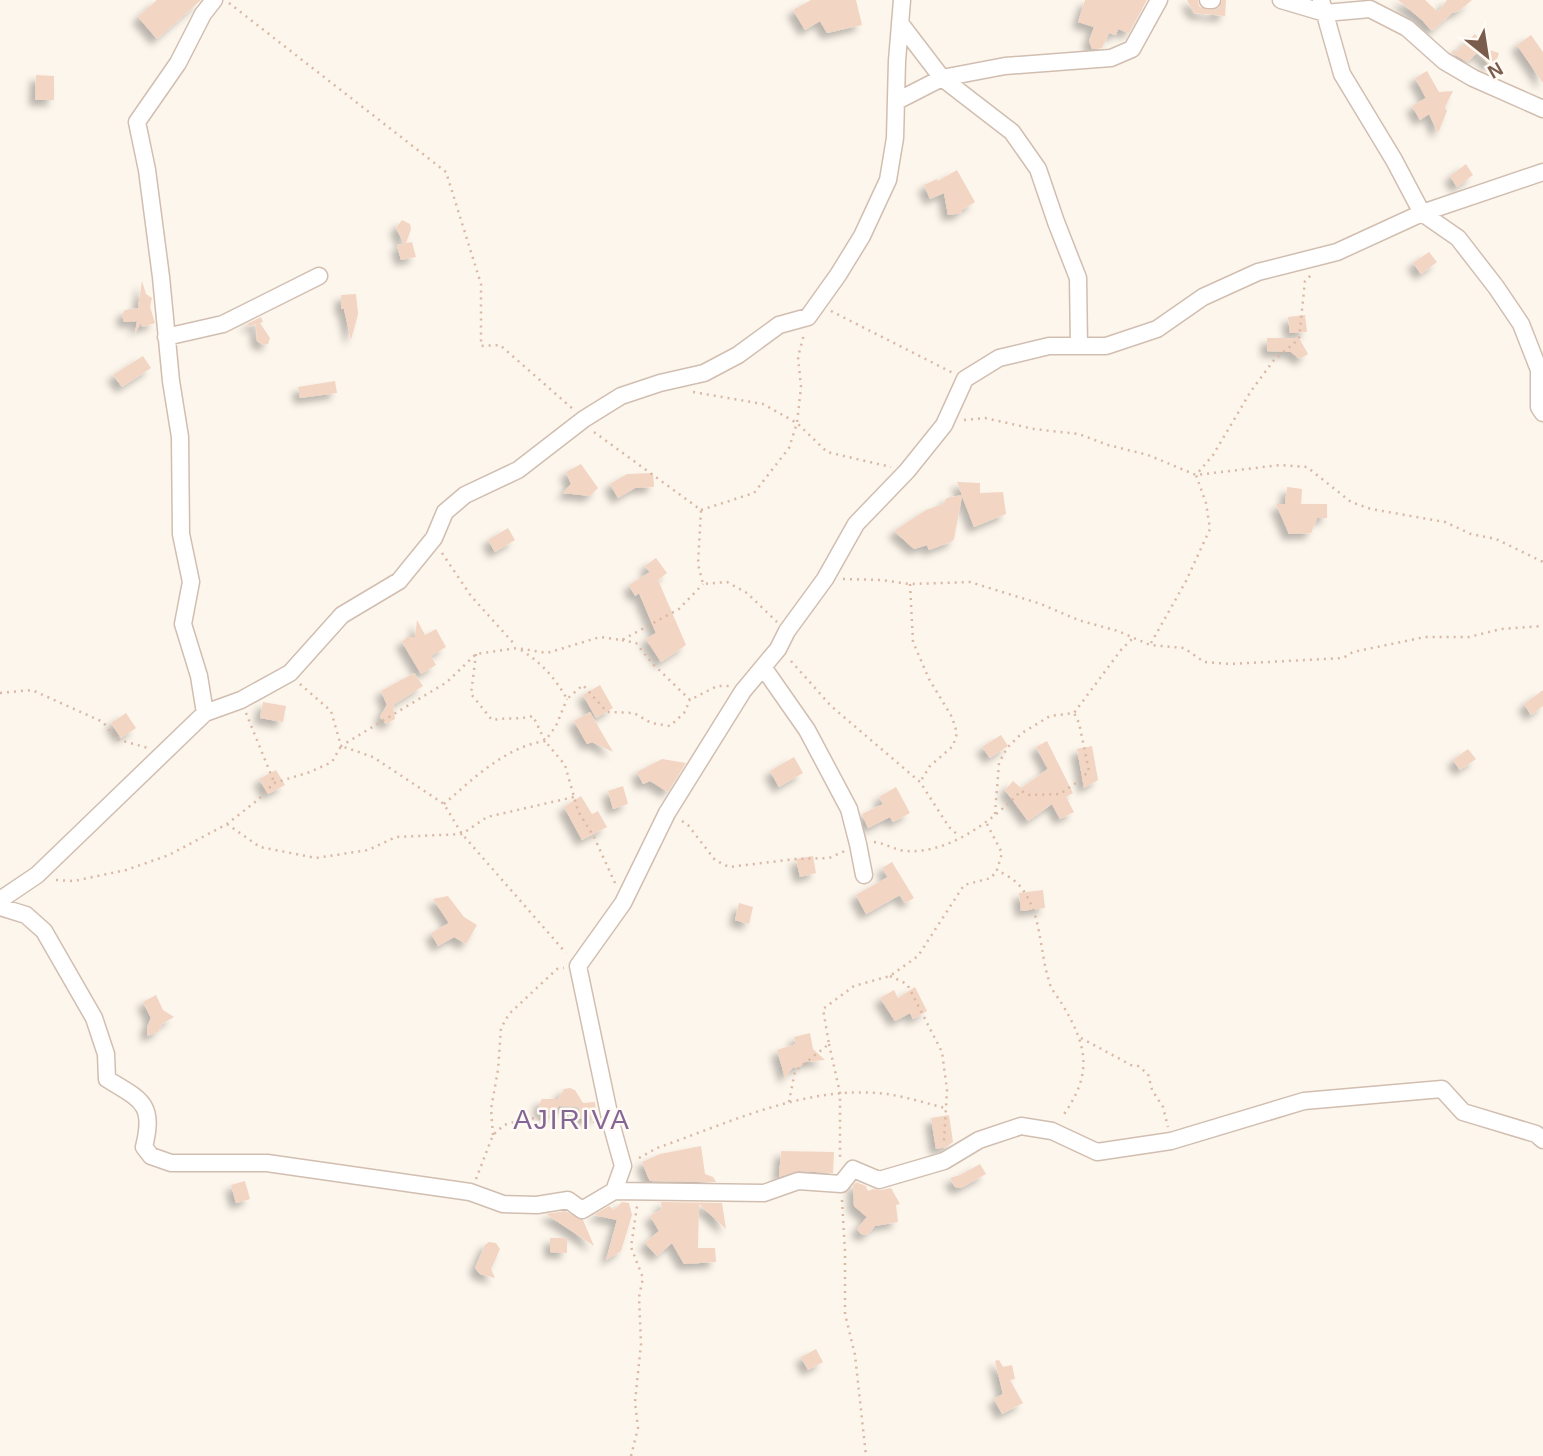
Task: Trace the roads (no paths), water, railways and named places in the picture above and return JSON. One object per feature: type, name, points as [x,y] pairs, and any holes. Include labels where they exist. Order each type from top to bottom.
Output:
[{"type":"street","points":[[205,713],[199,676],[183,624],[191,582],[181,534],[180,437],[147,170],[137,122],[178,63],[203,14],[214,0]]},
{"type":"street","points":[[0,900],[37,875],[205,713],[241,700],[290,673],[342,615],[399,581],[433,538],[444,512],[465,495],[518,470],[584,419],[621,396],[660,383],[704,373],[738,355],[779,325],[808,317],[862,236],[888,180],[895,138],[902,0]]},
{"type":"street","points":[[897,102],[942,79],[1005,66],[1111,58],[1132,48],[1159,0]]},
{"type":"street","points":[[1281,0],[1370,9],[1407,29],[1444,61],[1473,78],[1543,109]]},
{"type":"street","points":[[1323,6],[1342,74],[1394,160],[1422,213],[1458,237],[1521,324],[1539,370],[1539,407],[1543,413]]},
{"type":"street","points":[[900,23],[942,79],[1012,132],[1038,169],[1078,278],[1079,346]]},
{"type":"street","points":[[614,1191],[623,1166],[611,1123],[578,966],[623,903],[667,813],[743,691],[778,649],[787,631],[825,579],[856,524],[907,471],[944,425],[965,379],[999,358],[1049,346],[1106,346],[1157,329],[1203,297],[1258,272],[1337,252],[1422,213],[1543,172]]},
{"type":"street","points":[[166,337],[223,324],[319,276]]},
{"type":"street","points":[[763,667],[807,730],[849,809],[864,875]]},
{"type":"street","points":[[0,907],[26,915],[44,931],[94,1018],[106,1054],[107,1079],[141,1102],[148,1113],[149,1126],[144,1147],[151,1156],[171,1163],[267,1163],[470,1192],[503,1204],[537,1205],[568,1200],[582,1210],[614,1191],[764,1193],[798,1181],[841,1184],[853,1170],[879,1180],[944,1161],[979,1140],[1021,1126],[1052,1131],[1097,1152],[1171,1141],[1304,1101],[1442,1090],[1463,1112],[1536,1134],[1543,1140]]},
{"type":"district","name":"AJIRIVA","points":[[572,1119]]}]
